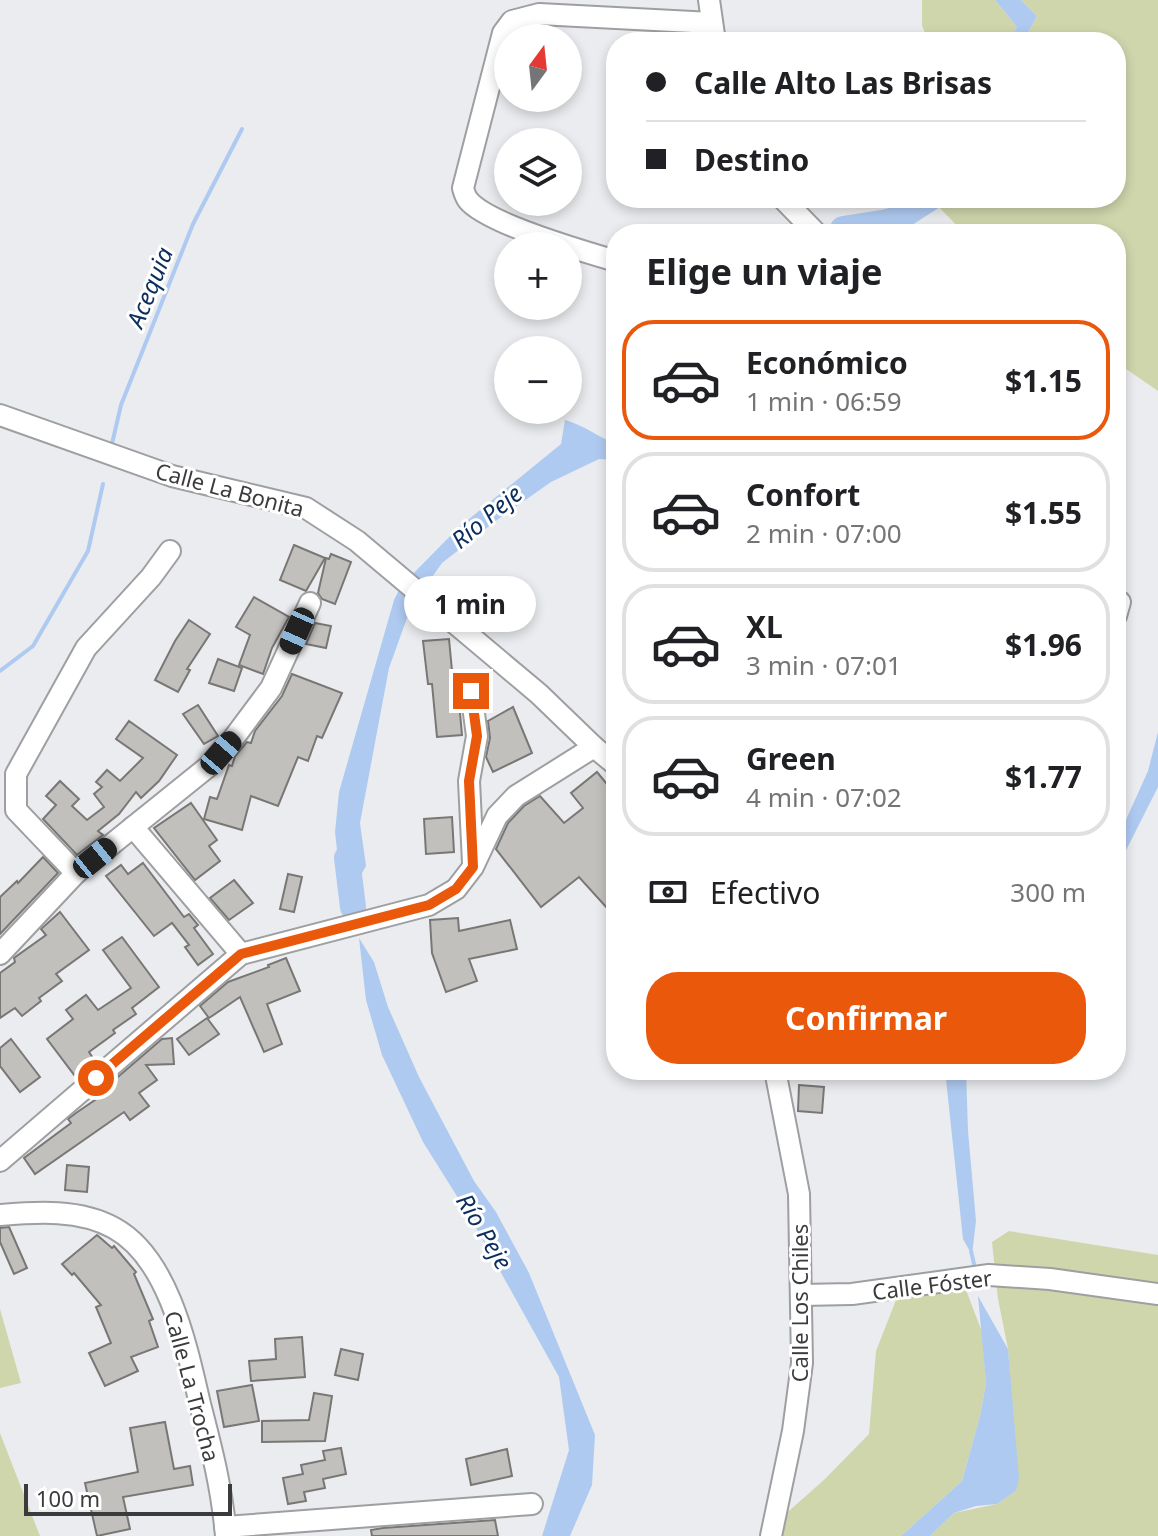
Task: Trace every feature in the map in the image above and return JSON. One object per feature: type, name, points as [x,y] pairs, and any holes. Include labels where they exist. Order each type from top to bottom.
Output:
[{"type":"street","points":[[606,257],[508,223],[484,212],[468,200],[463,188],[503,33],[512,21],[539,14],[714,32],[709,0]]},
{"type":"street","points":[[792,208],[807,224]]},
{"type":"street","name":"Calle La Bonita","points":[[0,415],[172,476],[306,508],[357,541],[539,694],[606,757]]},
{"type":"street","points":[[76,873],[16,810],[16,774],[86,648],[151,577],[170,551]]},
{"type":"street","points":[[0,954],[76,873],[209,766],[233,739],[271,688],[310,603]]},
{"type":"street","points":[[471,691],[477,736],[469,781],[473,867]]},
{"type":"street","points":[[0,1161],[241,954],[429,905],[456,889],[473,867],[497,816],[516,796],[594,747]]},
{"type":"street","points":[[133,827],[241,954]]},
{"type":"street","name":"Calle Los Chiles","points":[[771,1536],[799,1394],[802,1363],[797,1181],[777,1080]]},
{"type":"street","name":"Calle La Trocha","points":[[0,1215],[31,1213],[96,1220],[116,1229],[135,1244],[153,1267],[172,1305],[186,1344],[222,1493],[225,1531]]},
{"type":"street","name":"Calle Fóster","points":[[801,1295],[852,1294],[989,1275],[1050,1279],[1158,1294]]},
{"type":"street","points":[[225,1531],[532,1504]]},
{"type":"green space","points":[[922,0],[995,0],[1017,27],[1014,32],[924,32]]},
{"type":"green space","points":[[1021,0],[1158,0],[1158,391],[1126,369],[1126,224],[955,224],[940,208],[1126,208],[1126,32],[1028,32],[1037,16]]},
{"type":"green space","points":[[1009,1231],[1158,1255],[1158,1536],[930,1536],[954,1513],[997,1504],[1016,1491],[1008,1349],[998,1299],[992,1242]]},
{"type":"green space","points":[[966,1290],[982,1332],[986,1383],[962,1481],[901,1536],[780,1536],[781,1518],[869,1434],[876,1351],[898,1295]]},
{"type":"green space","points":[[0,1309],[21,1383],[0,1388]]},
{"type":"green space","points":[[0,1433],[40,1536],[0,1536]]},
{"type":"water","points":[[995,0],[1021,0],[1037,16],[1028,32],[1014,32],[1017,27]]},
{"type":"water","points":[[889,208],[926,208],[896,224],[858,224]]},
{"type":"water","points":[[564,424],[575,424],[606,439],[606,459],[599,459],[551,482],[497,520],[442,563],[411,607],[389,668],[360,823],[366,866],[351,893],[341,886],[335,832],[339,792],[394,600],[401,586],[458,528],[561,444]]},
{"type":"water","points":[[1158,732],[1158,787],[1126,850],[1126,820],[1148,771]]},
{"type":"water","points":[[359,938],[374,962],[388,1007],[419,1077],[474,1181],[496,1212],[529,1273],[595,1435],[592,1485],[570,1536],[542,1536],[569,1450],[559,1377],[470,1217],[423,1142],[382,1055],[366,1000]]},
{"type":"water","points":[[946,1080],[966,1080],[976,1221],[972,1255],[963,1239]]},
{"type":"water","points":[[978,1296],[1008,1349],[1019,1478],[1016,1491],[997,1504],[954,1513],[930,1536],[901,1536],[962,1481],[986,1383]]},
{"type":"building","points":[[294,545],[325,558],[306,591],[280,580]]},
{"type":"building","points":[[331,554],[351,562],[335,604],[322,599],[318,593],[326,558],[329,559]]},
{"type":"building","points":[[254,597],[289,617],[272,648],[263,674],[239,665],[250,635],[236,627]]},
{"type":"building","points":[[189,620],[210,634],[187,669],[190,670],[178,692],[155,680]]},
{"type":"building","points":[[315,623],[331,626],[326,648],[306,644]]},
{"type":"building","points":[[449,639],[462,735],[437,737],[432,684],[428,684],[423,641]]},
{"type":"building","points":[[218,659],[242,668],[234,691],[209,683]]},
{"type":"building","points":[[292,674],[342,693],[322,738],[317,736],[308,761],[298,757],[278,806],[251,796],[242,830],[204,819],[210,797],[217,799],[229,765],[232,766],[235,756],[247,742],[251,743],[255,731],[282,696]]},
{"type":"building","points":[[198,705],[218,736],[204,744],[183,714]]},
{"type":"building","points":[[513,707],[532,753],[493,772],[486,757],[490,738],[488,721]]},
{"type":"building","points":[[129,721],[177,755],[159,781],[141,798],[136,792],[119,814],[98,831],[103,835],[77,855],[43,819],[56,805],[46,796],[60,781],[79,799],[72,806],[87,820],[104,807],[94,794],[102,787],[96,782],[107,770],[120,781],[143,758],[116,739]]},
{"type":"building","points":[[597,772],[606,783],[606,907],[579,877],[541,907],[496,849],[508,823],[524,806],[540,796],[564,823],[583,808],[571,793]]},
{"type":"building","points":[[191,803],[217,840],[209,846],[220,861],[195,880],[154,828]]},
{"type":"building","points":[[452,817],[454,852],[426,854],[424,819]]},
{"type":"building","points":[[43,857],[58,873],[0,934],[0,897]]},
{"type":"building","points":[[143,863],[184,917],[189,914],[198,925],[194,928],[213,954],[198,965],[185,947],[189,945],[172,923],[154,936],[106,876],[121,865],[128,874]]},
{"type":"building","points":[[288,874],[302,877],[294,912],[280,909]]},
{"type":"building","points":[[234,880],[253,903],[229,920],[210,898]]},
{"type":"building","points":[[60,912],[89,950],[56,974],[62,981],[22,1016],[15,1008],[0,1018],[0,973],[15,962],[14,958],[46,935],[41,929]]},
{"type":"building","points":[[458,918],[459,931],[510,920],[517,949],[469,959],[477,981],[446,992],[432,953],[430,920]]},
{"type":"building","points":[[122,937],[159,987],[132,1008],[136,1014],[89,1052],[95,1061],[75,1076],[47,1039],[73,1019],[66,1010],[86,995],[98,1010],[131,988],[103,950]]},
{"type":"building","points":[[286,958],[300,991],[267,1004],[282,1044],[264,1052],[240,997],[209,1018],[200,1006],[228,982]]},
{"type":"building","points":[[207,1018],[219,1034],[189,1055],[177,1039]]},
{"type":"building","points":[[172,1038],[174,1064],[146,1065],[157,1080],[139,1093],[149,1106],[130,1120],[124,1112],[35,1174],[24,1158],[71,1123],[68,1119],[108,1091],[105,1088],[162,1039]]},
{"type":"building","points":[[11,1039],[40,1077],[20,1092],[0,1066],[0,1048]]},
{"type":"building","points":[[799,1085],[824,1087],[822,1113],[798,1111]]},
{"type":"building","points":[[67,1165],[89,1167],[87,1192],[65,1190]]},
{"type":"building","points":[[9,1227],[27,1268],[14,1274],[0,1242],[0,1228]]},
{"type":"building","points":[[97,1235],[112,1248],[114,1246],[136,1272],[134,1274],[153,1319],[149,1321],[158,1347],[131,1357],[138,1371],[105,1386],[89,1353],[111,1343],[96,1307],[101,1305],[74,1273],[72,1275],[62,1264]]},
{"type":"building","points":[[302,1337],[305,1377],[251,1381],[249,1361],[276,1359],[275,1339]]},
{"type":"building","points":[[341,1349],[363,1354],[358,1380],[335,1375]]},
{"type":"building","points":[[252,1385],[259,1421],[224,1427],[217,1391]]},
{"type":"building","points":[[314,1393],[332,1396],[325,1441],[262,1442],[262,1421],[309,1420]]},
{"type":"building","points":[[165,1422],[174,1469],[190,1466],[193,1485],[123,1497],[130,1529],[97,1536],[85,1483],[138,1472],[130,1428]]},
{"type":"building","points":[[341,1448],[346,1474],[323,1479],[325,1488],[304,1492],[306,1501],[288,1504],[283,1478],[303,1474],[301,1465],[325,1460],[323,1451]]},
{"type":"building","points":[[507,1449],[512,1476],[471,1485],[466,1459]]},
{"type":"building","points":[[495,1520],[498,1536],[372,1536],[371,1530],[383,1528]]},
{"type":"waterway","name":"Acequia","points":[[111,448],[121,405],[193,224],[242,129]]},
{"type":"waterway","name":"Río Peje","points":[[875,224],[894,221],[914,208]]},
{"type":"waterway","name":"Acequia","points":[[0,671],[33,646],[88,551],[103,484]]},
{"type":"waterway","name":"Río Peje","points":[[347,858],[353,907]]},
{"type":"waterway","points":[[971,1251],[974,1264]]},
{"type":"route","points":[[96,1078],[241,954],[429,905],[456,889],[473,867],[469,781],[477,736],[471,691]]}]
